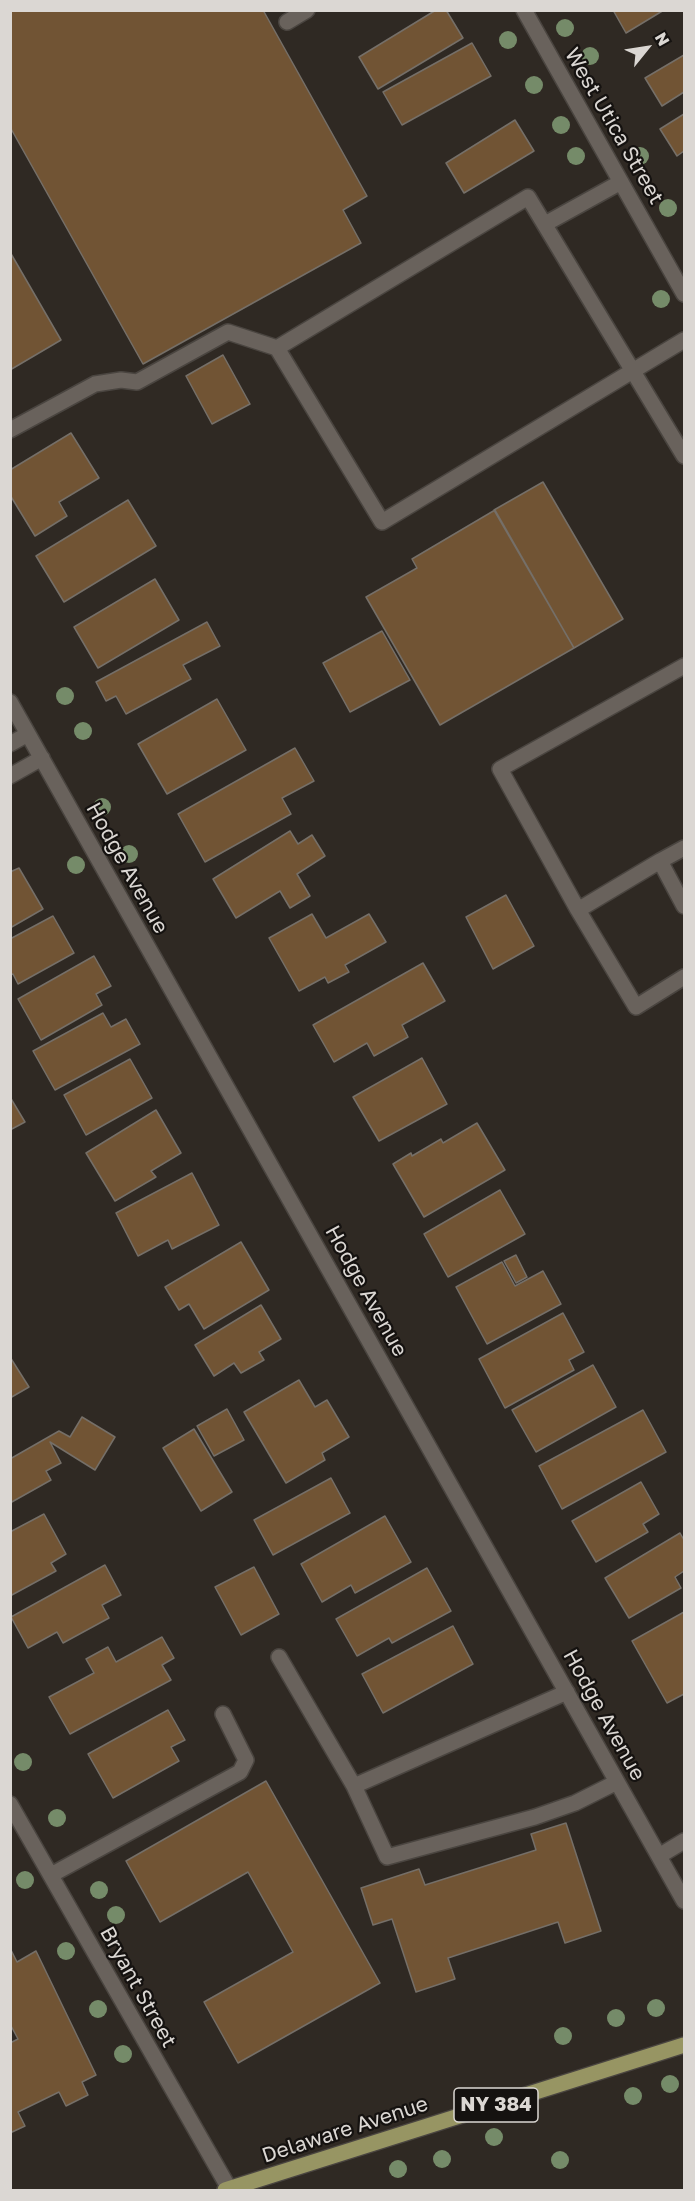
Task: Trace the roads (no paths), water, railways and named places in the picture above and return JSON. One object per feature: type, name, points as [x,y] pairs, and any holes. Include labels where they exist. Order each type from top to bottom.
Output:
[{"type":"main road","name":"Delaware Avenue","points":[[228,2190],[684,2045]]},
{"type":"street","points":[[287,22],[307,10]]},
{"type":"street","name":"West Utica Street","points":[[524,10],[684,294]]},
{"type":"street","points":[[545,224],[621,182]]},
{"type":"street","points":[[277,348],[528,197],[684,456]]},
{"type":"street","points":[[10,430],[95,384],[121,380],[137,382],[228,332],[277,348],[382,522],[684,340]]},
{"type":"street","points":[[684,666],[500,769],[578,910],[636,1007],[684,977]]},
{"type":"street","name":"Hodge Avenue","points":[[10,702],[684,1901]]},
{"type":"street","points":[[10,744],[28,734]]},
{"type":"street","points":[[10,776],[42,758]]},
{"type":"street","points":[[578,910],[684,848]]},
{"type":"street","points":[[660,861],[684,906]]},
{"type":"street","points":[[279,1657],[354,1786],[387,1857],[535,1817],[575,1803],[618,1782]]},
{"type":"street","points":[[354,1786],[567,1692]]},
{"type":"street","points":[[51,1875],[240,1772],[246,1760],[223,1714]]},
{"type":"street","name":"Bryant Street","points":[[10,1804],[228,2190]]},
{"type":"street","points":[[659,1856],[684,1841]]}]
